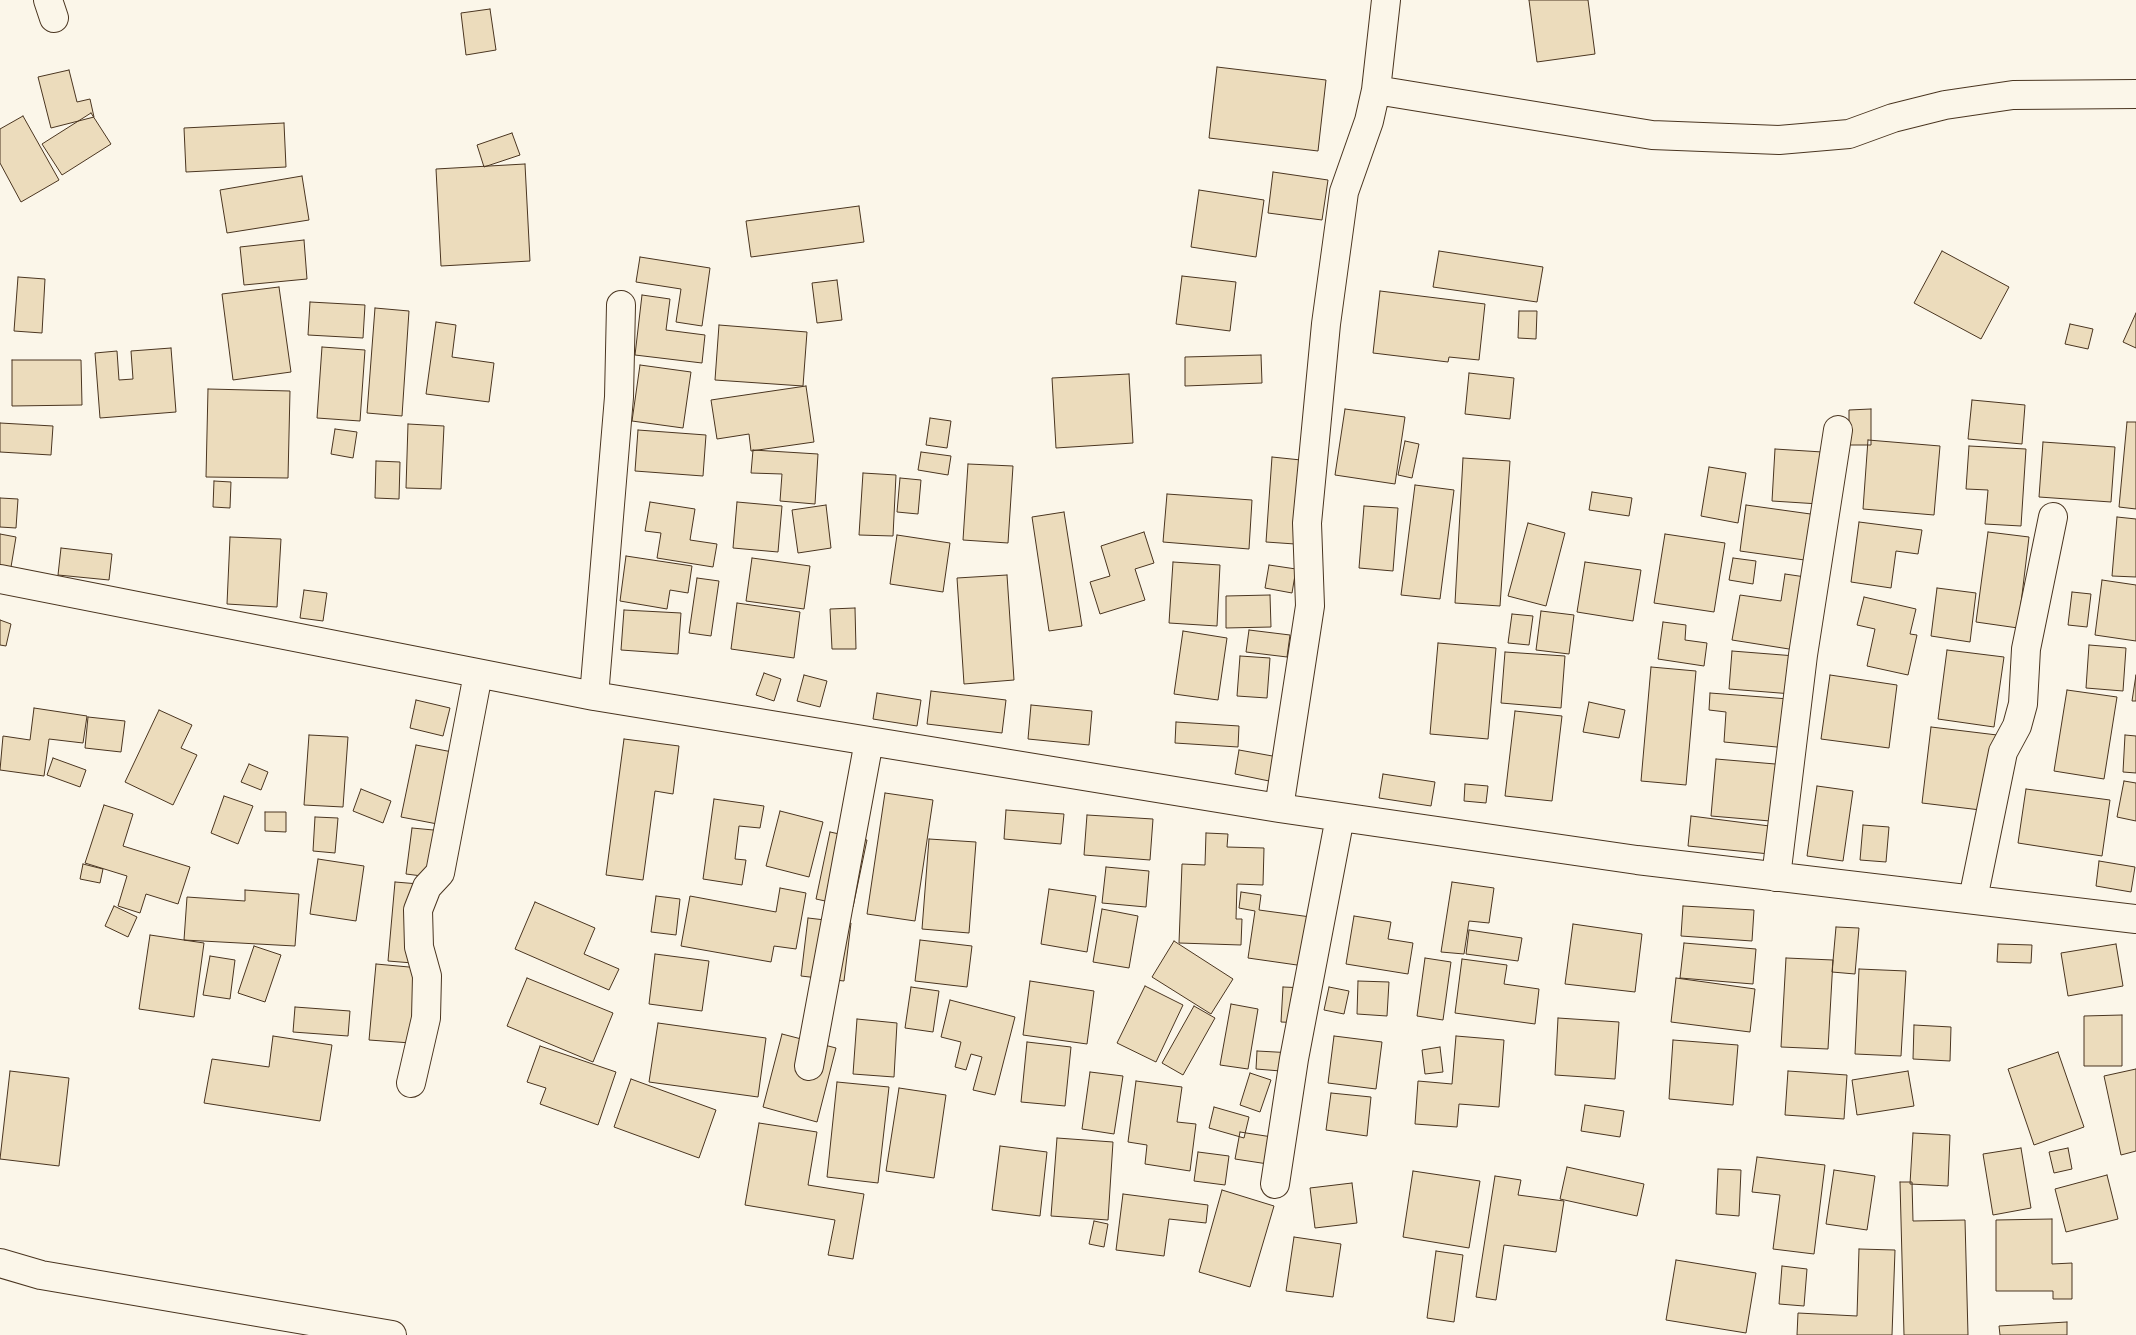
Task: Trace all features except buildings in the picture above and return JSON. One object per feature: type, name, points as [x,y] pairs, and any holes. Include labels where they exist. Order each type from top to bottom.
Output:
[{"type":"street","points":[[1279,808],[1310,606],[1307,523],[1327,315],[1344,192],[1370,121],[1376,90],[1386,0]]},
{"type":"street","points":[[1376,90],[1652,135],[1779,140],[1849,134],[1893,118],[1945,105],[2013,95],[2136,94]]},
{"type":"street","points":[[594,696],[619,397],[620,304]]},
{"type":"street","points":[[1776,876],[1803,655],[1838,430]]},
{"type":"street","points":[[1973,899],[2003,752],[2017,726],[2022,704],[2026,650],[2052,517]]},
{"type":"street","points":[[0,579],[594,696],[1279,808],[1637,860],[2136,919]]},
{"type":"street","points":[[411,1083],[426,1018],[426,976],[419,947],[418,910],[427,887],[440,873],[478,674]]},
{"type":"street","points":[[809,1066],[869,741]]},
{"type":"street","points":[[1275,1184],[1294,1059],[1340,817]]},
{"type":"street","points":[[0,1263],[41,1275],[392,1335]]}]
